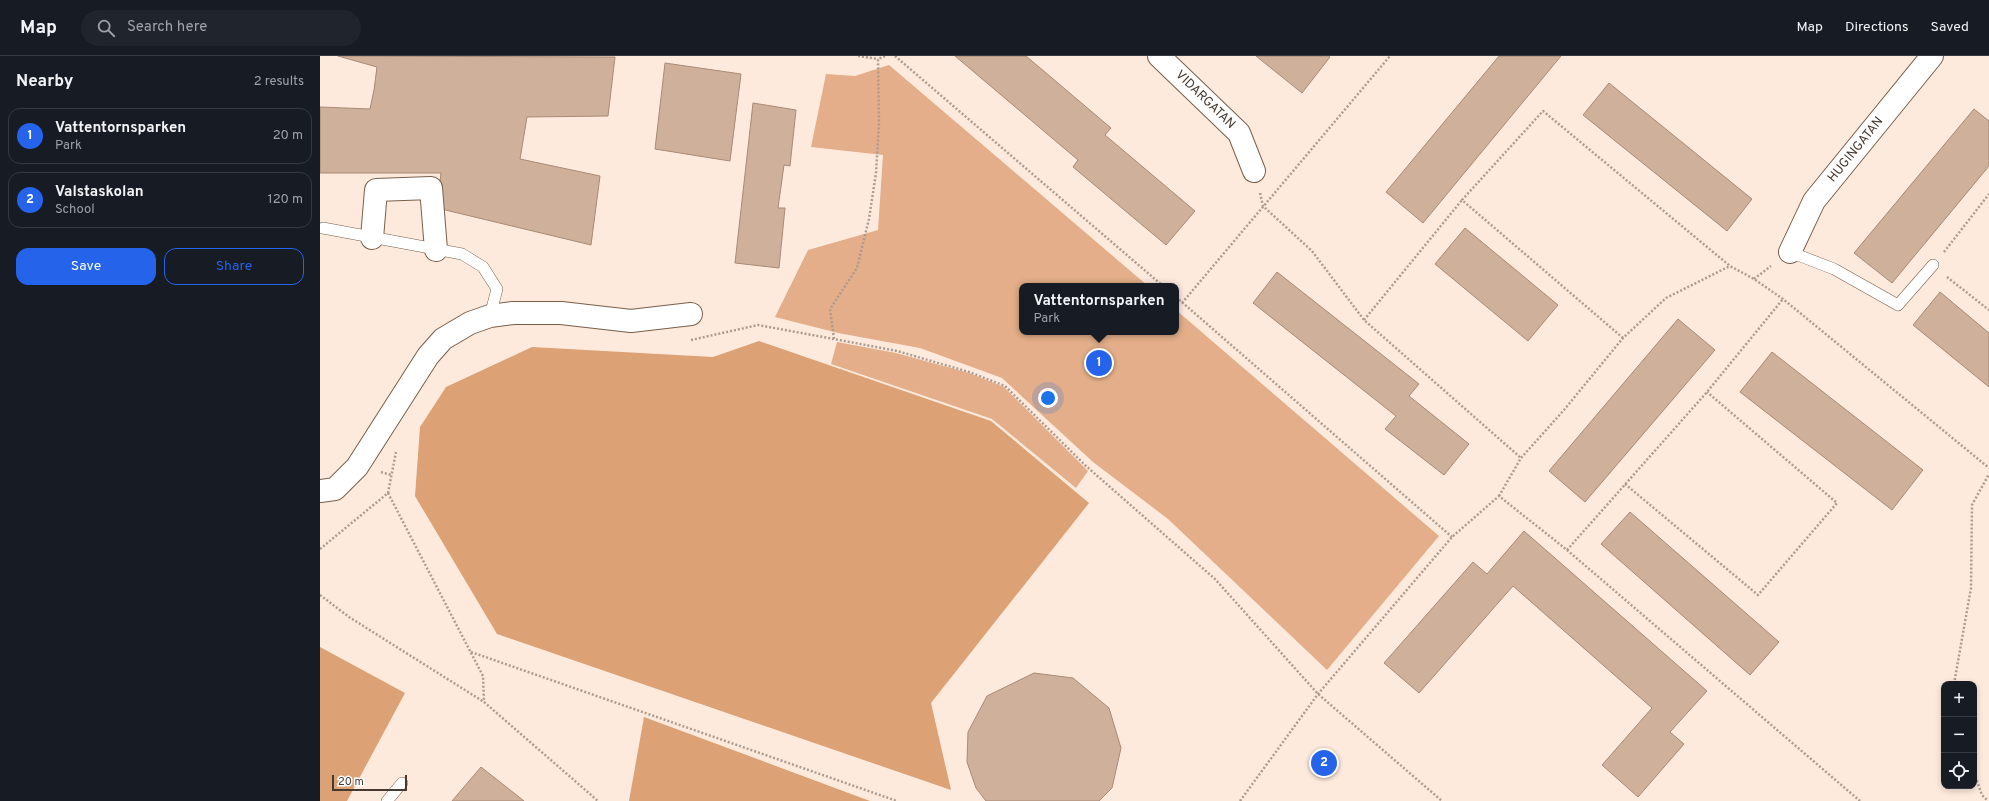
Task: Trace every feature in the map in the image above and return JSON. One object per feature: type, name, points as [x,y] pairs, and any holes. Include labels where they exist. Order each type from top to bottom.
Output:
[{"type":"street","name":"VIDARGATAN","points":[[1159,56],[1239,133],[1254,172]]},
{"type":"street","name":"HUGINGATAN","points":[[1790,252],[1814,201],[1932,56]]},
{"type":"street","points":[[372,238],[376,190],[430,188],[436,250]]},
{"type":"street","points":[[320,491],[336,489],[357,467],[428,356],[443,339],[470,323],[490,316],[513,313],[561,313],[631,321],[691,314]]},
{"type":"lane","points":[[323,228],[462,254],[483,267],[497,289],[490,316]]},
{"type":"lane","points":[[1790,252],[1834,270],[1898,305],[1933,265]]},
{"type":"lane","points":[[387,801],[402,783]]},
{"type":"path","points":[[858,56],[878,59],[885,56]]},
{"type":"path","points":[[895,56],[1160,283]]},
{"type":"path","points":[[1182,303],[1390,56]]},
{"type":"path","points":[[834,339],[830,309],[857,268],[869,219],[876,166],[878,59]]},
{"type":"path","points":[[1364,320],[1462,200],[1543,111],[1730,266],[1754,279],[1783,299],[1989,468]]},
{"type":"path","points":[[1254,172],[1263,206],[1312,251],[1364,320],[1521,458]]},
{"type":"path","points":[[1989,194],[1933,265],[1989,310]]},
{"type":"path","points":[[1462,200],[1623,338]]},
{"type":"path","points":[[1240,801],[1318,694],[1452,537],[1499,496],[1521,458],[1564,410],[1623,338],[1666,298],[1730,266]]},
{"type":"path","points":[[1567,550],[1707,392],[1783,299]]},
{"type":"path","points":[[1179,300],[1452,537]]},
{"type":"path","points":[[686,339],[694,340],[758,325],[897,351],[970,372],[1005,386],[1086,466],[1215,579],[1318,694],[1442,801]]},
{"type":"path","points":[[1625,484],[1758,595],[1837,503],[1707,392]]},
{"type":"path","points":[[397,446],[388,493],[483,676],[484,702]]},
{"type":"path","points":[[1955,681],[1971,588],[1972,506],[1989,474]]},
{"type":"path","points":[[320,549],[388,493]]},
{"type":"path","points":[[1499,496],[1567,550],[1860,801]]},
{"type":"path","points":[[320,595],[349,617],[484,702],[598,801]]},
{"type":"path","points":[[471,652],[897,801]]},
{"type":"path","points":[[1977,781],[1982,795],[1988,801]]},
{"type":"shaded area","points":[[889,65],[1144,283],[1019,283],[1019,335],[1179,335],[1179,313],[1439,536],[1327,670],[1168,519],[1093,462],[1002,378],[920,348],[838,333],[775,317],[808,250],[878,230],[883,155],[811,147],[826,74],[855,76]]},
{"type":"shaded area","points":[[759,341],[991,421],[1089,503],[931,703],[951,790],[497,634],[415,496],[420,427],[446,387],[532,347],[713,357]]},
{"type":"shaded area","points":[[837,342],[896,353],[969,373],[1004,387],[1088,471],[1076,488],[992,419],[831,364]]},
{"type":"shaded area","points":[[320,647],[405,693],[347,801],[320,801]]},
{"type":"shaded area","points":[[644,717],[870,801],[629,801]]},
{"type":"building","points":[[338,56],[615,57],[608,116],[527,117],[520,159],[600,176],[591,245],[437,208],[441,173],[320,173],[320,107],[370,109],[374,90],[377,67]]},
{"type":"building","points":[[955,56],[1026,56],[1111,128],[1105,135],[1195,211],[1166,245],[1073,167],[1078,160]]},
{"type":"building","points":[[1256,56],[1329,56],[1330,57],[1302,93]]},
{"type":"building","points":[[1499,56],[1561,56],[1423,223],[1386,192]]},
{"type":"building","points":[[665,63],[741,74],[730,161],[655,149]]},
{"type":"building","points":[[1609,83],[1752,199],[1727,231],[1583,115]]},
{"type":"building","points":[[753,103],[796,110],[790,166],[784,165],[778,208],[785,208],[779,268],[735,263]]},
{"type":"building","points":[[1974,109],[1989,121],[1989,166],[1892,283],[1854,253]]},
{"type":"building","points":[[1465,228],[1558,305],[1528,341],[1435,264]]},
{"type":"building","points":[[1277,272],[1419,384],[1409,396],[1469,444],[1444,475],[1385,429],[1396,416],[1253,303]]},
{"type":"building","points":[[1940,292],[1989,333],[1989,387],[1913,325]]},
{"type":"building","points":[[1678,319],[1715,350],[1585,502],[1549,471]]},
{"type":"building","points":[[1772,352],[1923,470],[1892,510],[1740,392]]},
{"type":"building","points":[[1630,512],[1779,642],[1750,675],[1601,544]]},
{"type":"building","points":[[1524,531],[1707,691],[1670,732],[1684,744],[1638,797],[1602,765],[1652,708],[1513,586],[1419,693],[1384,663],[1473,562],[1487,574]]},
{"type":"building","points":[[1034,673],[1073,678],[1109,708],[1121,748],[1112,788],[1099,801],[986,801],[976,788],[967,762],[968,732],[987,696]]},
{"type":"building","points":[[481,767],[524,801],[452,801]]},
{"type":"place","name":"Vattentornsparken","points":[[1099,363]]},
{"type":"place","name":"Valstaskolan","points":[[1324,763]]}]
